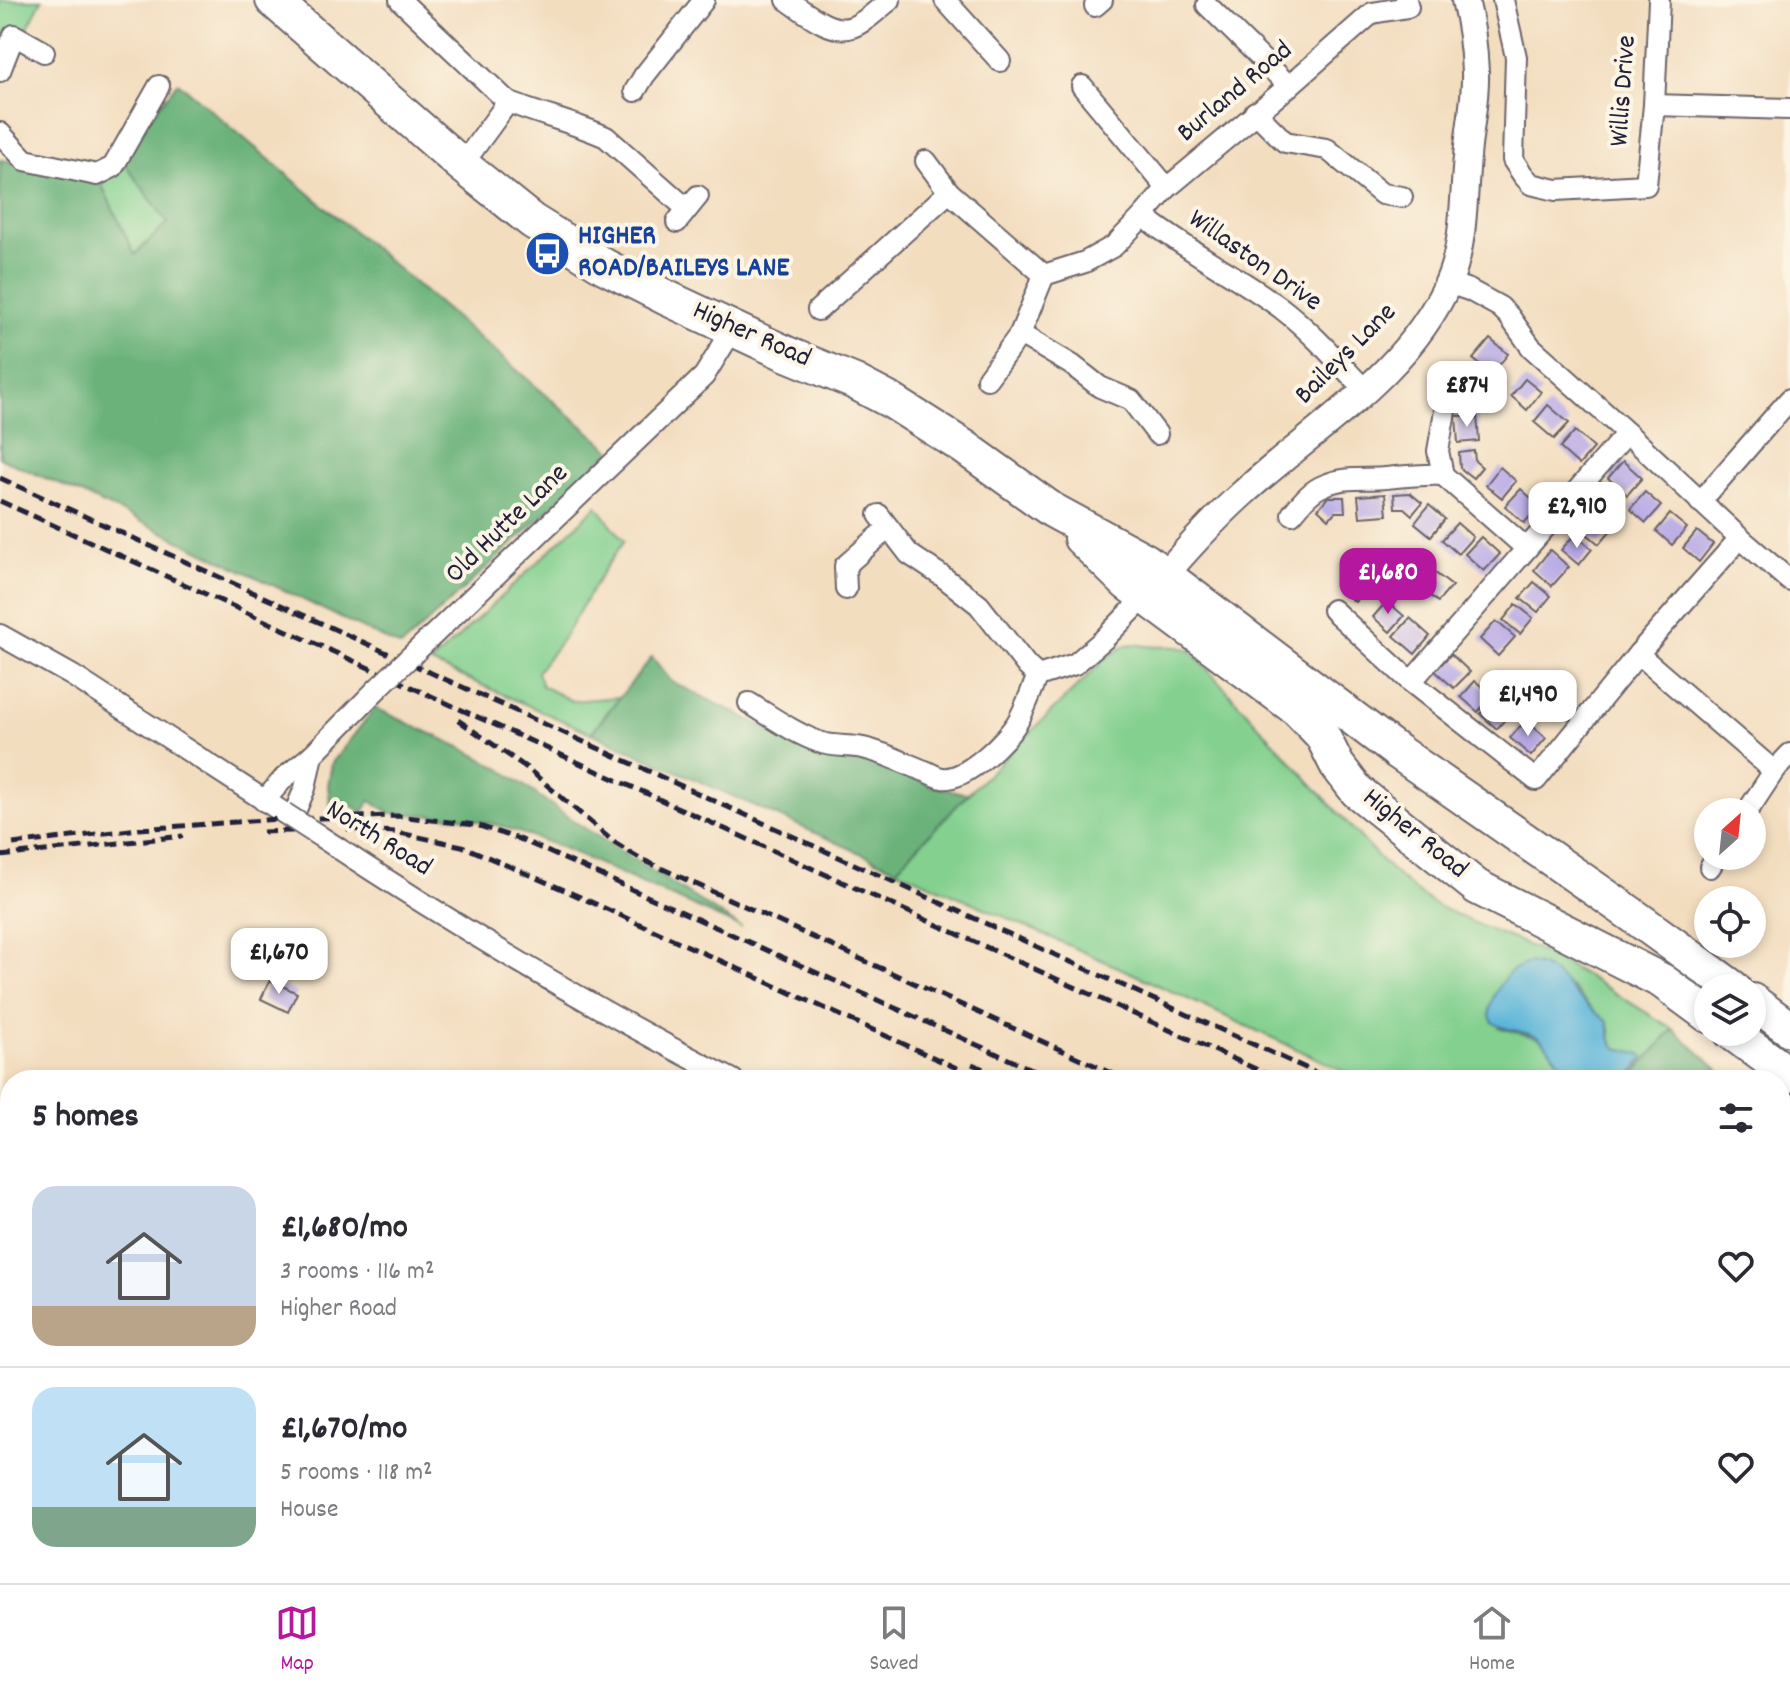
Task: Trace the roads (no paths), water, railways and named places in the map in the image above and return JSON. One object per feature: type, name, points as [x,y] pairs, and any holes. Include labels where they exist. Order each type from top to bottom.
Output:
[{"type":"highway","name":"Higher Road","points":[[273,0],[462,165],[532,221],[581,253],[667,298],[855,382],[964,447],[1052,510],[1127,583],[1155,586],[1714,974]]},
{"type":"highway","name":"Higher Road","points":[[1155,586],[1297,709],[1322,735],[1337,765],[1357,791],[1477,887],[1662,981],[1694,1005]]},
{"type":"highway","points":[[1766,1011],[1790,1029]]},
{"type":"highway","points":[[1751,1046],[1785,1070]]},
{"type":"street","points":[[400,0],[508,102],[606,137],[687,209]]},
{"type":"street","points":[[635,91],[704,0]]},
{"type":"street","points":[[787,0],[826,24],[844,29],[857,25],[890,0]]},
{"type":"street","points":[[945,0],[1000,61]]},
{"type":"street","name":"Burland Road","points":[[1044,275],[1085,262],[1114,246],[1167,188],[1372,13],[1408,7],[1406,0]]},
{"type":"street","name":"Baileys Lane","points":[[1155,586],[1242,494],[1365,390],[1408,349],[1448,283],[1455,263],[1461,224],[1475,75],[1465,0]]},
{"type":"street","name":"Willis Drive","points":[[1503,0],[1516,57],[1513,160],[1531,184],[1556,190],[1646,185],[1659,0]]},
{"type":"street","points":[[1207,5],[1289,86]]},
{"type":"street","points":[[0,71],[14,35],[44,52]]},
{"type":"street","points":[[0,133],[25,160],[97,175],[113,167],[159,86]]},
{"type":"street","points":[[1082,86],[1167,188]]},
{"type":"street","points":[[462,165],[508,102]]},
{"type":"street","points":[[1654,105],[1790,109]]},
{"type":"street","points":[[1255,112],[1285,142],[1327,149],[1382,194],[1402,197]]},
{"type":"street","points":[[926,161],[949,192],[1044,275],[1020,334],[987,379]]},
{"type":"street","points":[[818,310],[949,192]]},
{"type":"street","name":"Willaston Drive","points":[[1143,216],[1168,236],[1226,270],[1283,310],[1365,390]]},
{"type":"street","points":[[1448,283],[1469,290],[1500,307],[1531,347],[1790,581]]},
{"type":"street","name":"Old Hutte Lane","points":[[264,801],[284,778],[312,755],[704,376],[733,329]]},
{"type":"street","points":[[1020,334],[1072,365],[1100,387],[1131,400],[1157,434]]},
{"type":"street","points":[[1700,502],[1790,399]]},
{"type":"street","points":[[1445,411],[1438,451],[1443,475],[1526,548]]},
{"type":"street","points":[[1411,682],[1627,433]]},
{"type":"street","points":[[1292,514],[1305,498],[1322,485],[1341,479],[1443,475]]},
{"type":"street","points":[[846,589],[845,566],[883,522],[909,554],[979,605],[1038,676]]},
{"type":"street","points":[[1333,610],[1411,682],[1536,780],[1638,654],[1740,538]]},
{"type":"street","points":[[749,703],[783,725],[819,742],[839,747],[863,747],[941,778],[962,774],[1013,729],[1038,676],[1075,664],[1155,586]]},
{"type":"street","name":"North Road","points":[[0,635],[73,676],[264,801],[557,984],[713,1070]]},
{"type":"street","points":[[1638,654],[1774,771]]},
{"type":"street","points":[[1756,798],[1790,754]]},
{"type":"street","points":[[290,815],[305,788],[312,755]]},
{"type":"water","points":[[1529,963],[1544,967],[1556,975],[1608,1022],[1611,1041],[1616,1048],[1639,1053],[1644,1057],[1642,1061],[1634,1070],[1572,1070],[1558,1060],[1540,1039],[1498,1026],[1489,1014],[1491,1004],[1506,976]]},
{"type":"railway","points":[[0,478],[1310,1070]]},
{"type":"railway","points":[[0,501],[1258,1070]]},
{"type":"railway","points":[[458,720],[527,768],[616,844],[643,860],[1105,1070]]},
{"type":"railway","points":[[13,844],[139,829],[278,819],[398,816],[476,825],[522,840],[1033,1070]]},
{"type":"railway","points":[[347,829],[395,832],[462,846],[961,1070]]},
{"type":"railway","points":[[263,832],[319,830]]},
{"type":"railway","points":[[0,856],[183,836]]},
{"type":"railway","points":[[972,1064],[986,1070]]},
{"type":"place","name":"HIGHER ROAD/BAILEYS LANE","points":[[547,254]]}]
